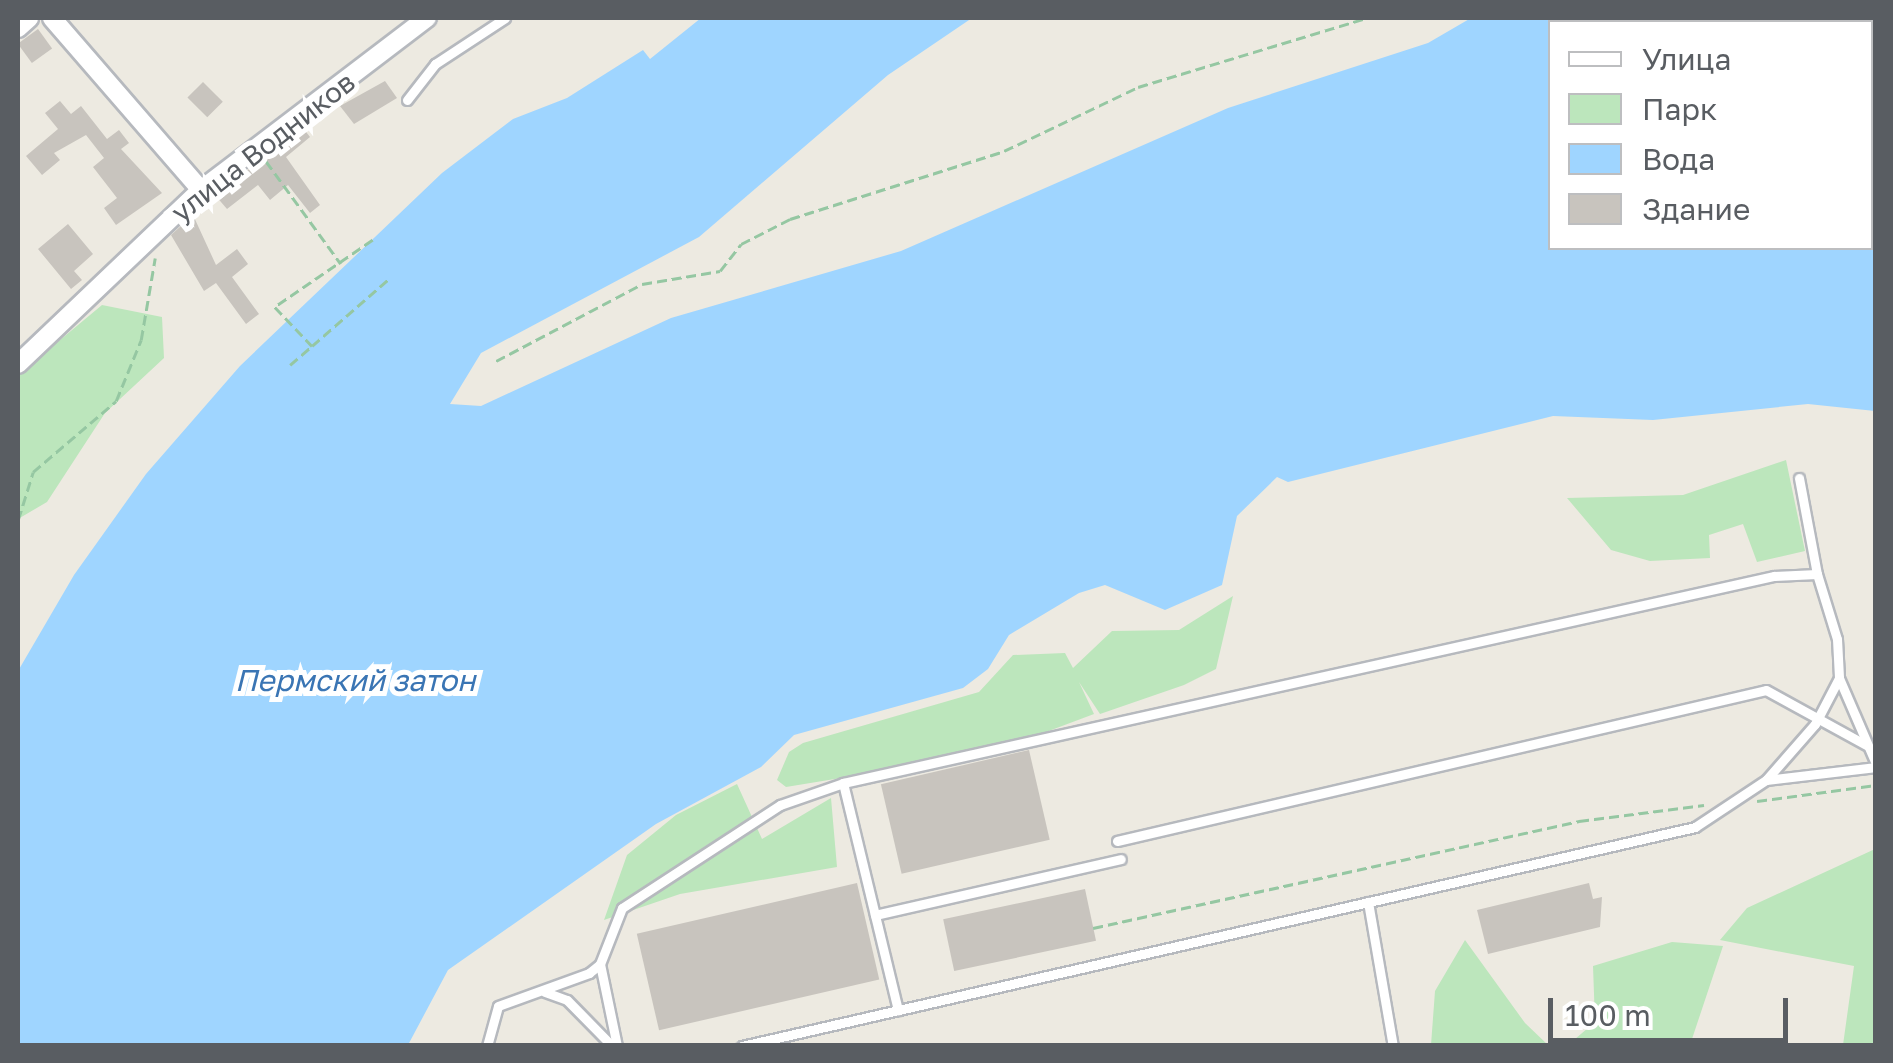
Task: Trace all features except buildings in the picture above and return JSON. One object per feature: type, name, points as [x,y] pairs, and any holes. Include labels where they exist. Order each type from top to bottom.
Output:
[{"type":"street","points":[[18,28],[29,18]]},
{"type":"street","points":[[52,18],[200,190]]},
{"type":"street","name":"улица Водников","points":[[18,364],[200,190],[428,18]]},
{"type":"lane","points":[[407,100],[435,64],[505,18]]},
{"type":"lane","points":[[1766,780],[1876,766],[1839,678],[1837,639],[1817,574],[1799,478]]},
{"type":"lane","points":[[614,1046],[600,964],[622,908],[780,805],[843,783],[1774,576],[1817,574]]},
{"type":"lane","points":[[742,1046],[1694,827],[1766,780],[1818,718],[1839,678]]},
{"type":"lane","points":[[1117,841],[1766,690],[1866,745]]},
{"type":"lane","points":[[843,783],[898,1010]]},
{"type":"lane","points":[[875,914],[1121,860]]},
{"type":"lane","points":[[1368,902],[1392,1046]]},
{"type":"lane","points":[[487,1046],[498,1006],[545,992],[600,964]]},
{"type":"lane","points":[[545,992],[567,1000],[614,1046]]},
{"type":"path","points":[[496,362],[642,284],[720,271],[740,244],[790,219],[1004,151],[1138,87],[1367,18]]},
{"type":"path","points":[[256,148],[342,264]]},
{"type":"path","points":[[312,346],[275,307],[373,240]]},
{"type":"path","points":[[18,520],[34,472],[116,400],[141,340],[157,251]]},
{"type":"path","points":[[290,366],[390,278]]},
{"type":"path","points":[[1094,928],[1579,821],[1876,785]]},
{"type":"green space","points":[[102,305],[162,317],[164,358],[105,413],[47,502],[18,519],[18,375]]},
{"type":"green space","points":[[1786,460],[1805,551],[1757,562],[1743,524],[1709,535],[1710,558],[1650,561],[1611,550],[1567,498],[1683,495]]},
{"type":"green space","points":[[1233,596],[1216,669],[1184,685],[1100,714],[1079,682],[1094,714],[987,754],[786,787],[777,780],[789,752],[803,743],[979,692],[1013,655],[1065,653],[1073,668],[1112,631],[1179,630]]},
{"type":"green space","points":[[737,784],[762,839],[831,798],[837,867],[680,894],[604,920],[627,855],[676,815]]},
{"type":"green space","points":[[1875,849],[1875,1043],[1843,1045],[1854,966],[1720,940],[1747,908]]},
{"type":"green space","points":[[1465,940],[1525,1023],[1548,1045],[1431,1045],[1435,991]]},
{"type":"green space","points":[[1672,942],[1723,946],[1690,1045],[1568,1045],[1595,1022],[1593,966]]},
{"type":"water","name":"Пермский затон","points":[[701,18],[972,18],[888,75],[699,237],[481,353],[450,404],[481,406],[671,318],[901,251],[1228,108],[1428,43],[1471,18],[1875,18],[1875,411],[1808,404],[1653,420],[1553,416],[1288,482],[1277,477],[1237,516],[1222,585],[1165,610],[1105,585],[1079,593],[1009,635],[988,669],[963,688],[794,735],[761,767],[656,824],[448,970],[408,1045],[18,1045],[18,671],[74,575],[146,474],[240,366],[442,173],[513,119],[567,98],[643,50],[650,59]]}]
